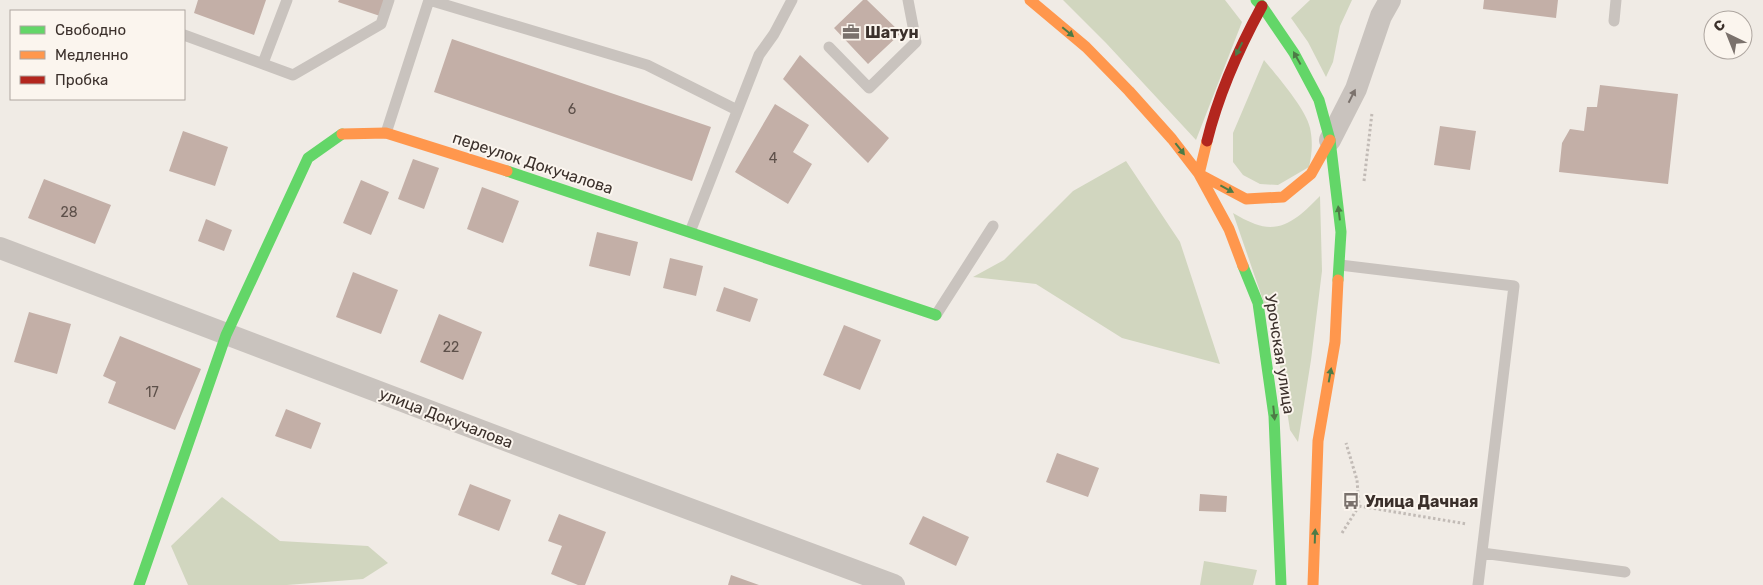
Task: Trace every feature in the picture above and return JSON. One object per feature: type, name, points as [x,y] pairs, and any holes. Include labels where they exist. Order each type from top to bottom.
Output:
[{"type":"main road","name":"Урочская улица","points":[[1030,0],[1086,47],[1172,139],[1200,174],[1229,229],[1258,303],[1274,416],[1281,585]]},
{"type":"main road","name":"Урочская улица","points":[[1262,2],[1294,52],[1319,100],[1330,140],[1341,232],[1335,342],[1318,441],[1313,585]]},
{"type":"main road","points":[[1262,2],[1237,54],[1213,116],[1200,174],[1246,199],[1283,197],[1311,174],[1330,140]]},
{"type":"main road","name":"переулок Докучалова","points":[[139,585],[226,334],[308,158],[343,133],[386,133],[456,154],[936,315]]},
{"type":"street","points":[[1330,140],[1356,89],[1381,16],[1390,0]]},
{"type":"street","name":"улица Докучалова","points":[[0,248],[582,469],[894,585]]},
{"type":"lane","points":[[264,63],[287,0]]},
{"type":"lane","points":[[185,34],[293,75],[381,24],[389,0]]},
{"type":"lane","points":[[386,133],[429,0],[646,65],[738,110]]},
{"type":"lane","points":[[690,232],[758,55],[774,34],[792,0]]},
{"type":"lane","points":[[829,47],[869,88],[916,42],[908,0]]},
{"type":"lane","points":[[1614,21],[1616,0]]},
{"type":"lane","points":[[936,315],[993,226]]},
{"type":"lane","points":[[1340,265],[1514,286],[1478,585]]},
{"type":"lane","points":[[1482,553],[1625,572]]},
{"type":"path","points":[[1359,506],[1485,527]]},
{"type":"green space","points":[[1063,0],[1225,0],[1242,22],[1196,140],[1106,43]]},
{"type":"green space","points":[[1310,0],[1352,0],[1340,26],[1333,62],[1326,77],[1308,42],[1291,18]]},
{"type":"green space","points":[[1264,60],[1303,112],[1312,138],[1309,167],[1278,185],[1260,184],[1243,175],[1233,162],[1233,133]]},
{"type":"green space","points":[[1126,161],[1180,242],[1220,364],[1122,338],[1036,284],[973,277],[1004,260],[1073,191]]},
{"type":"green space","points":[[1320,196],[1322,271],[1298,442],[1290,430],[1275,335],[1233,213],[1255,224],[1274,227],[1283,225],[1299,216]]},
{"type":"green space","points":[[222,497],[280,541],[368,546],[388,563],[363,579],[287,585],[188,585],[171,546]]},
{"type":"green space","points":[[1204,561],[1257,570],[1253,585],[1200,585]]},
{"type":"building","points":[[198,0],[266,0],[254,35],[194,13]]},
{"type":"building","points":[[339,0],[386,0],[380,16],[338,2]]},
{"type":"building","points":[[863,0],[867,0],[901,33],[868,64],[834,28]]},
{"type":"building","points":[[1484,0],[1558,0],[1556,18],[1483,9]]},
{"type":"building","points":[[452,39],[711,127],[692,181],[434,92]]},
{"type":"building","points":[[800,55],[889,138],[868,163],[783,79]]},
{"type":"building","points":[[1600,85],[1678,94],[1668,184],[1559,172],[1562,143],[1570,129],[1584,131],[1587,107],[1597,107]]},
{"type":"building","points":[[775,104],[809,125],[793,152],[812,164],[788,204],[735,172]]},
{"type":"building","points":[[1440,126],[1476,131],[1470,170],[1434,165]]},
{"type":"building","points":[[183,131],[228,147],[215,186],[169,171]]},
{"type":"building","points":[[413,159],[439,168],[424,209],[398,199]]},
{"type":"building","points":[[44,179],[111,205],[95,244],[28,218]]},
{"type":"building","points":[[361,180],[389,192],[371,235],[343,223]]},
{"type":"building","points":[[482,187],[519,201],[503,243],[467,229]]},
{"type":"building","points":[[206,219],[232,230],[224,251],[198,241]]},
{"type":"building","points":[[597,232],[638,242],[630,276],[589,266]]},
{"type":"building","points":[[670,258],[703,266],[696,296],[663,288]]},
{"type":"building","points":[[353,272],[398,290],[381,334],[336,317]]},
{"type":"building","points":[[724,287],[758,299],[750,322],[716,311]]},
{"type":"building","points":[[29,312],[71,324],[57,374],[14,362]]},
{"type":"building","points":[[439,314],[482,332],[463,380],[420,362]]},
{"type":"building","points":[[844,325],[881,340],[860,390],[823,375]]},
{"type":"building","points":[[120,336],[201,369],[175,430],[108,403],[116,382],[103,376]]},
{"type":"building","points":[[286,409],[321,423],[311,449],[275,436]]},
{"type":"building","points":[[1057,453],[1099,468],[1088,497],[1046,482]]},
{"type":"building","points":[[470,484],[511,500],[499,531],[458,515]]},
{"type":"building","points":[[1200,494],[1227,496],[1226,512],[1199,511]]},
{"type":"building","points":[[559,514],[606,532],[585,585],[578,585],[551,574],[562,546],[548,541]]},
{"type":"building","points":[[923,516],[969,537],[956,566],[909,544]]},
{"type":"building","points":[[731,575],[759,585],[728,585]]},
{"type":"traffic: fast","points":[[1256,0],[1294,53],[1319,100],[1330,140],[1341,232],[1338,280]]},
{"type":"traffic: fast","points":[[139,585],[226,335],[308,158],[342,134]]},
{"type":"traffic: fast","points":[[507,171],[936,315]]},
{"type":"traffic: fast","points":[[1243,266],[1258,303],[1274,416],[1281,585]]},
{"type":"traffic: slow","points":[[1030,0],[1086,47],[1172,139],[1199,174],[1229,229],[1243,266]]},
{"type":"traffic: slow","points":[[342,134],[386,133],[507,171]]},
{"type":"traffic: slow","points":[[1207,141],[1199,174],[1246,199],[1283,197],[1311,174],[1330,140]]},
{"type":"traffic: slow","points":[[1313,585],[1318,441],[1335,342],[1338,280]]},
{"type":"traffic: jam","points":[[1207,141],[1217,105],[1230,72],[1262,6]]},
{"type":"place","name":"Шатун","points":[[851,32]]},
{"type":"place","name":"Улица Дачная","points":[[1351,501]]}]
